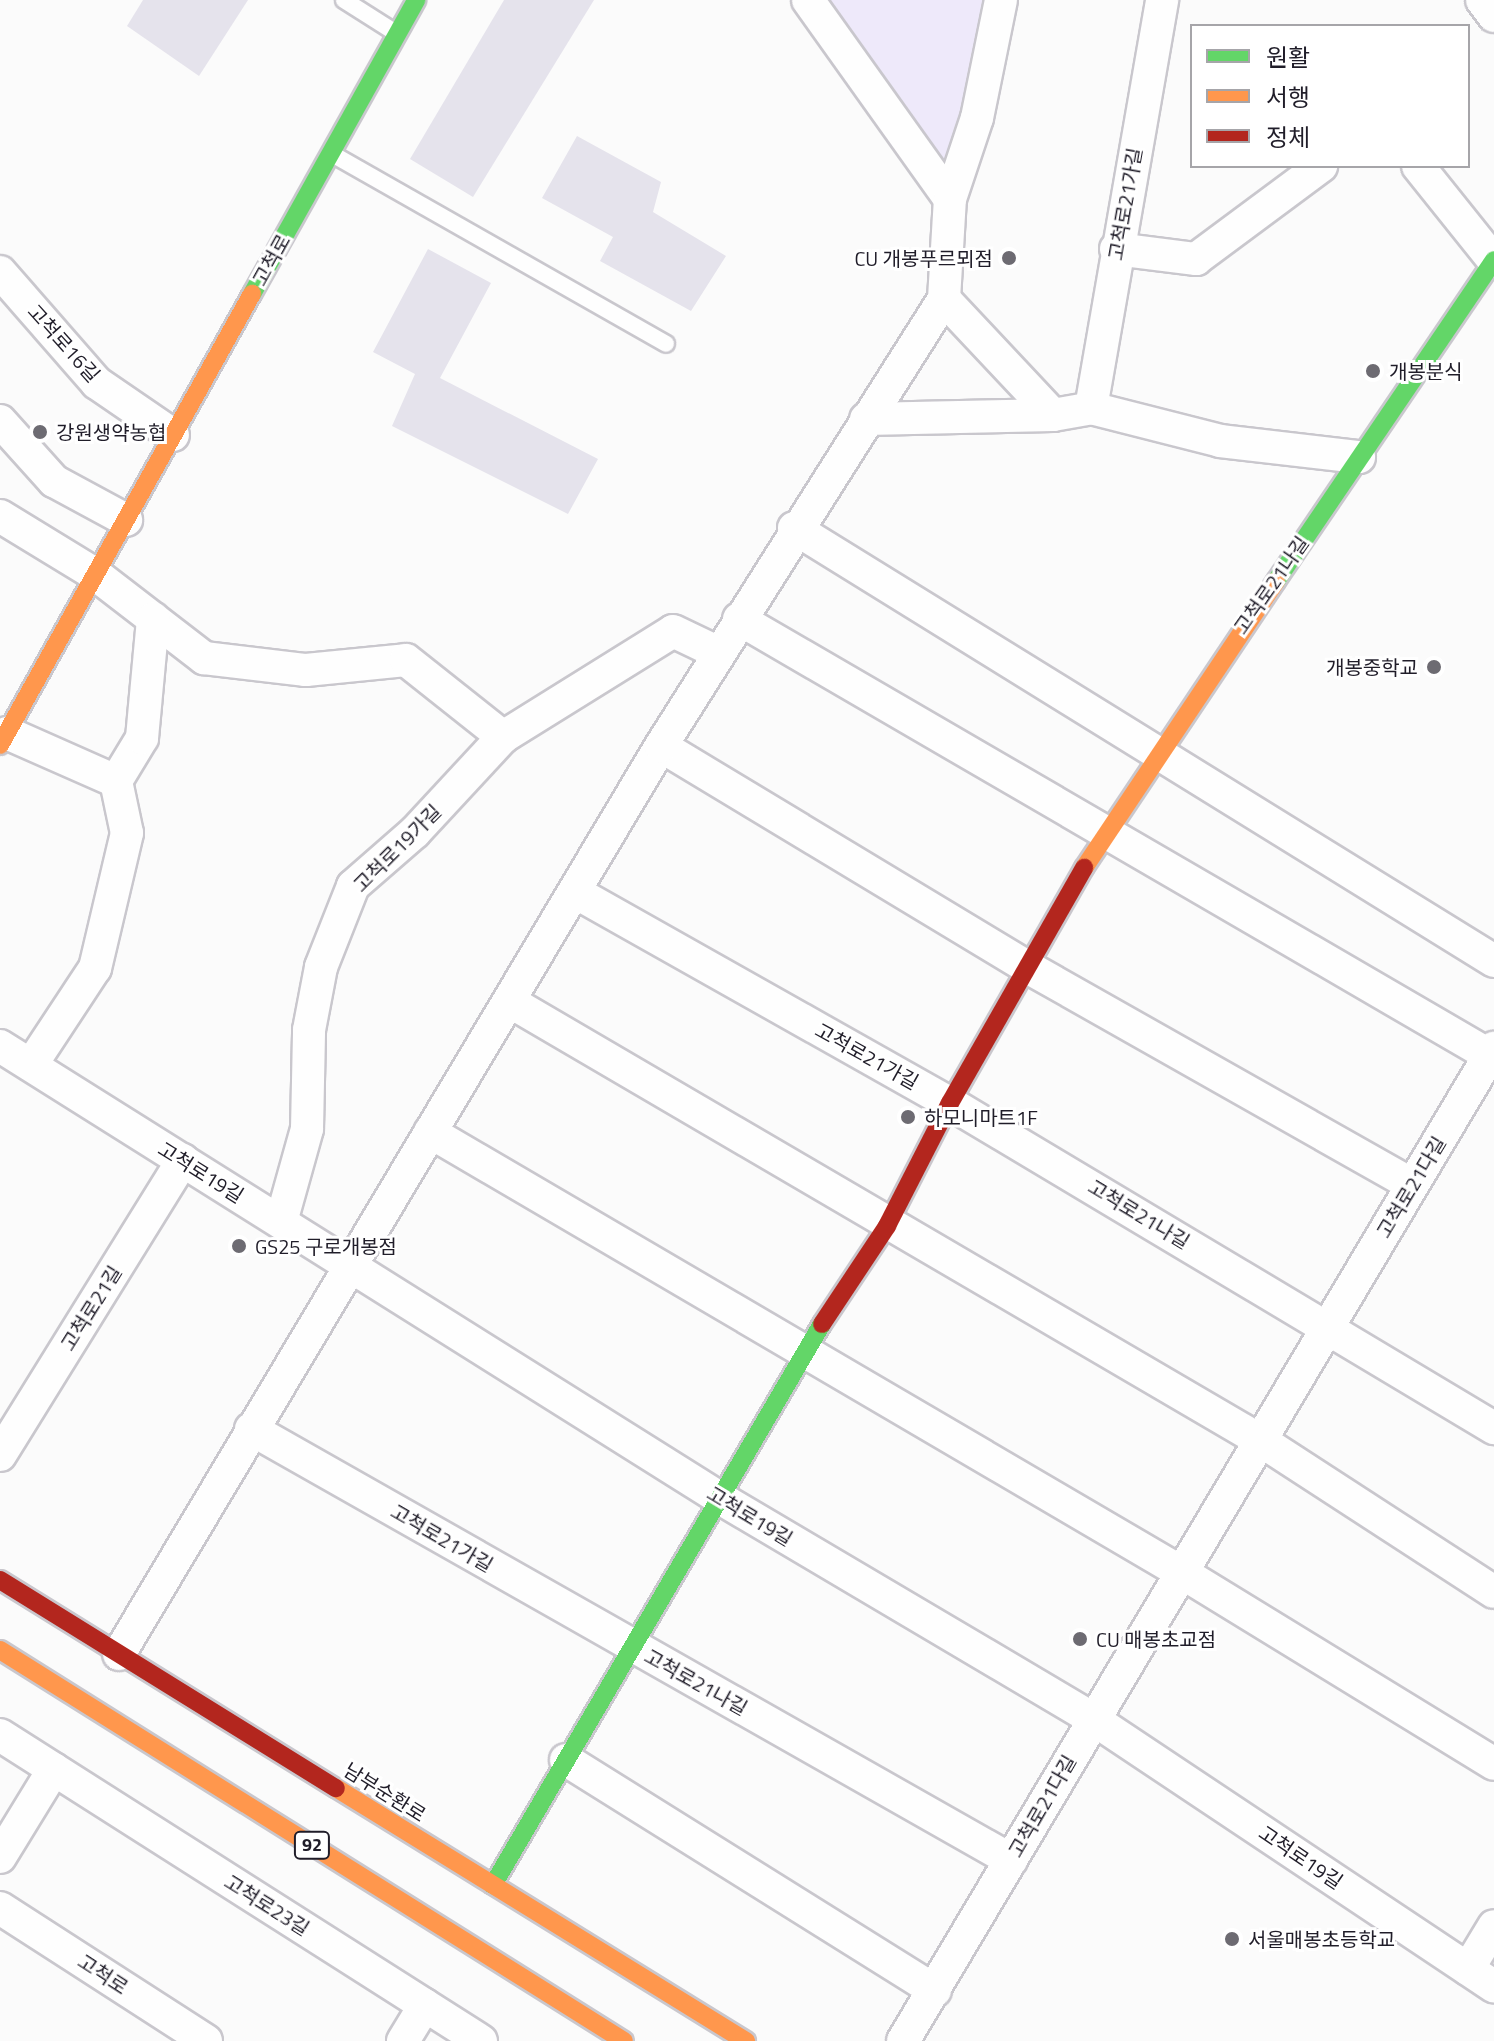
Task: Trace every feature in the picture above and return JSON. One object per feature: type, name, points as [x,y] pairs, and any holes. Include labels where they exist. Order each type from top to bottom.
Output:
[{"type":"main road","name":"고척로","points":[[4,739],[416,0]]},
{"type":"main road","name":"고척로21나길","points":[[493,1885],[803,1353],[887,1226],[950,1103],[1107,829],[1156,751],[1494,260]]},
{"type":"main road","name":"남부순환로","points":[[0,1580],[746,2041]]},
{"type":"main road","name":"92","points":[[0,1650],[624,2041]]},
{"type":"street","points":[[808,0],[950,199]]},
{"type":"street","points":[[119,1654],[661,746],[794,528],[944,299],[950,199],[977,118],[1001,0]]},
{"type":"street","name":"고척로21가길","points":[[1091,408],[1116,249],[1162,0]]},
{"type":"street","points":[[1482,0],[1494,16]]},
{"type":"street","points":[[1116,249],[1196,259],[1318,168]]},
{"type":"street","name":"고척로21나길","points":[[1420,168],[1494,260]]},
{"type":"street","name":"고척로16길","points":[[0,272],[97,383],[173,435]]},
{"type":"street","points":[[944,299],[1053,415]]},
{"type":"street","points":[[866,419],[1053,415],[1091,408],[1220,441],[1359,457]]},
{"type":"street","points":[[0,421],[54,481],[126,520]]},
{"type":"street","points":[[0,516],[95,574],[204,658],[306,670],[406,660],[503,737]]},
{"type":"street","points":[[794,528],[1494,961]]},
{"type":"street","points":[[31,1065],[95,968],[127,833],[116,781],[142,738],[153,619]]},
{"type":"street","points":[[739,619],[1492,1051]]},
{"type":"street","name":"고척로19가길","points":[[281,1222],[307,1129],[309,1030],[321,967],[353,886],[415,832],[503,737],[673,631],[719,653]]},
{"type":"street","points":[[4,739],[116,781]]},
{"type":"street","points":[[661,746],[1029,968],[1412,1185]]},
{"type":"street","name":"고척로21가길","points":[[575,892],[950,1103]]},
{"type":"street","points":[[509,1001],[887,1226],[1263,1442],[1494,1592]]},
{"type":"street","name":"고척로19길","points":[[0,1046],[718,1497],[1093,1719],[1481,1978],[1494,1926]]},
{"type":"street","name":"고척로21다길","points":[[903,2041],[1181,1572],[1263,1442],[1328,1326],[1492,1051]]},
{"type":"street","name":"고척로21나길","points":[[950,1103],[1328,1326]]},
{"type":"street","points":[[430,1132],[1181,1572],[1494,1764]]},
{"type":"street","name":"고척로21길","points":[[0,1455],[183,1160]]},
{"type":"street","points":[[1328,1326],[1494,1428]]},
{"type":"street","name":"고척로21가길","points":[[251,1429],[632,1646]]},
{"type":"street","name":"고척로21나길","points":[[632,1646],[1011,1860]]},
{"type":"street","name":"고척로23길","points":[[0,1735],[481,2041]]},
{"type":"street","points":[[566,1760],[935,1991]]},
{"type":"street","points":[[0,1857],[54,1769]]},
{"type":"street","name":"고척로","points":[[0,1908],[206,2041]]},
{"type":"street","points":[[403,2041],[425,2005]]},
{"type":"lane","points":[[344,0],[397,34]]},
{"type":"lane","points":[[331,153],[666,344]]},
{"type":"shaded area","points":[[808,0],[987,0],[950,199]]},
{"type":"building","points":[[143,0],[248,0],[199,76],[127,26]]},
{"type":"building","points":[[504,0],[594,0],[473,197],[410,159]]},
{"type":"building","points":[[577,136],[661,182],[653,212],[726,256],[691,311],[600,261],[613,237],[542,198]]},
{"type":"building","points":[[428,249],[491,283],[440,378],[598,459],[568,514],[392,426],[415,374],[373,352]]},
{"type":"traffic: fast","points":[[252,294],[416,0]]},
{"type":"traffic: fast","points":[[1276,581],[1494,260]]},
{"type":"traffic: fast","points":[[493,1885],[822,1324]]},
{"type":"traffic: slow","points":[[0,745],[252,294]]},
{"type":"traffic: slow","points":[[1084,868],[1276,581]]},
{"type":"traffic: slow","points":[[0,1650],[624,2041]]},
{"type":"traffic: slow","points":[[336,1788],[746,2041]]},
{"type":"traffic: jam","points":[[822,1324],[887,1226],[950,1103],[1084,868]]},
{"type":"traffic: jam","points":[[0,1580],[336,1788]]},
{"type":"place","name":"CU 개봉푸르뫼점","points":[[1009,258]]},
{"type":"place","name":"개봉분식","points":[[1373,371]]},
{"type":"place","name":"강원생약농협","points":[[40,432]]},
{"type":"place","name":"개봉중학교","points":[[1434,667]]},
{"type":"place","name":"하모니마트1F","points":[[908,1117]]},
{"type":"place","name":"GS25 구로개봉점","points":[[239,1246]]},
{"type":"place","name":"CU 매봉초교점","points":[[1080,1639]]},
{"type":"place","name":"서울매봉초등학교","points":[[1232,1939]]}]
